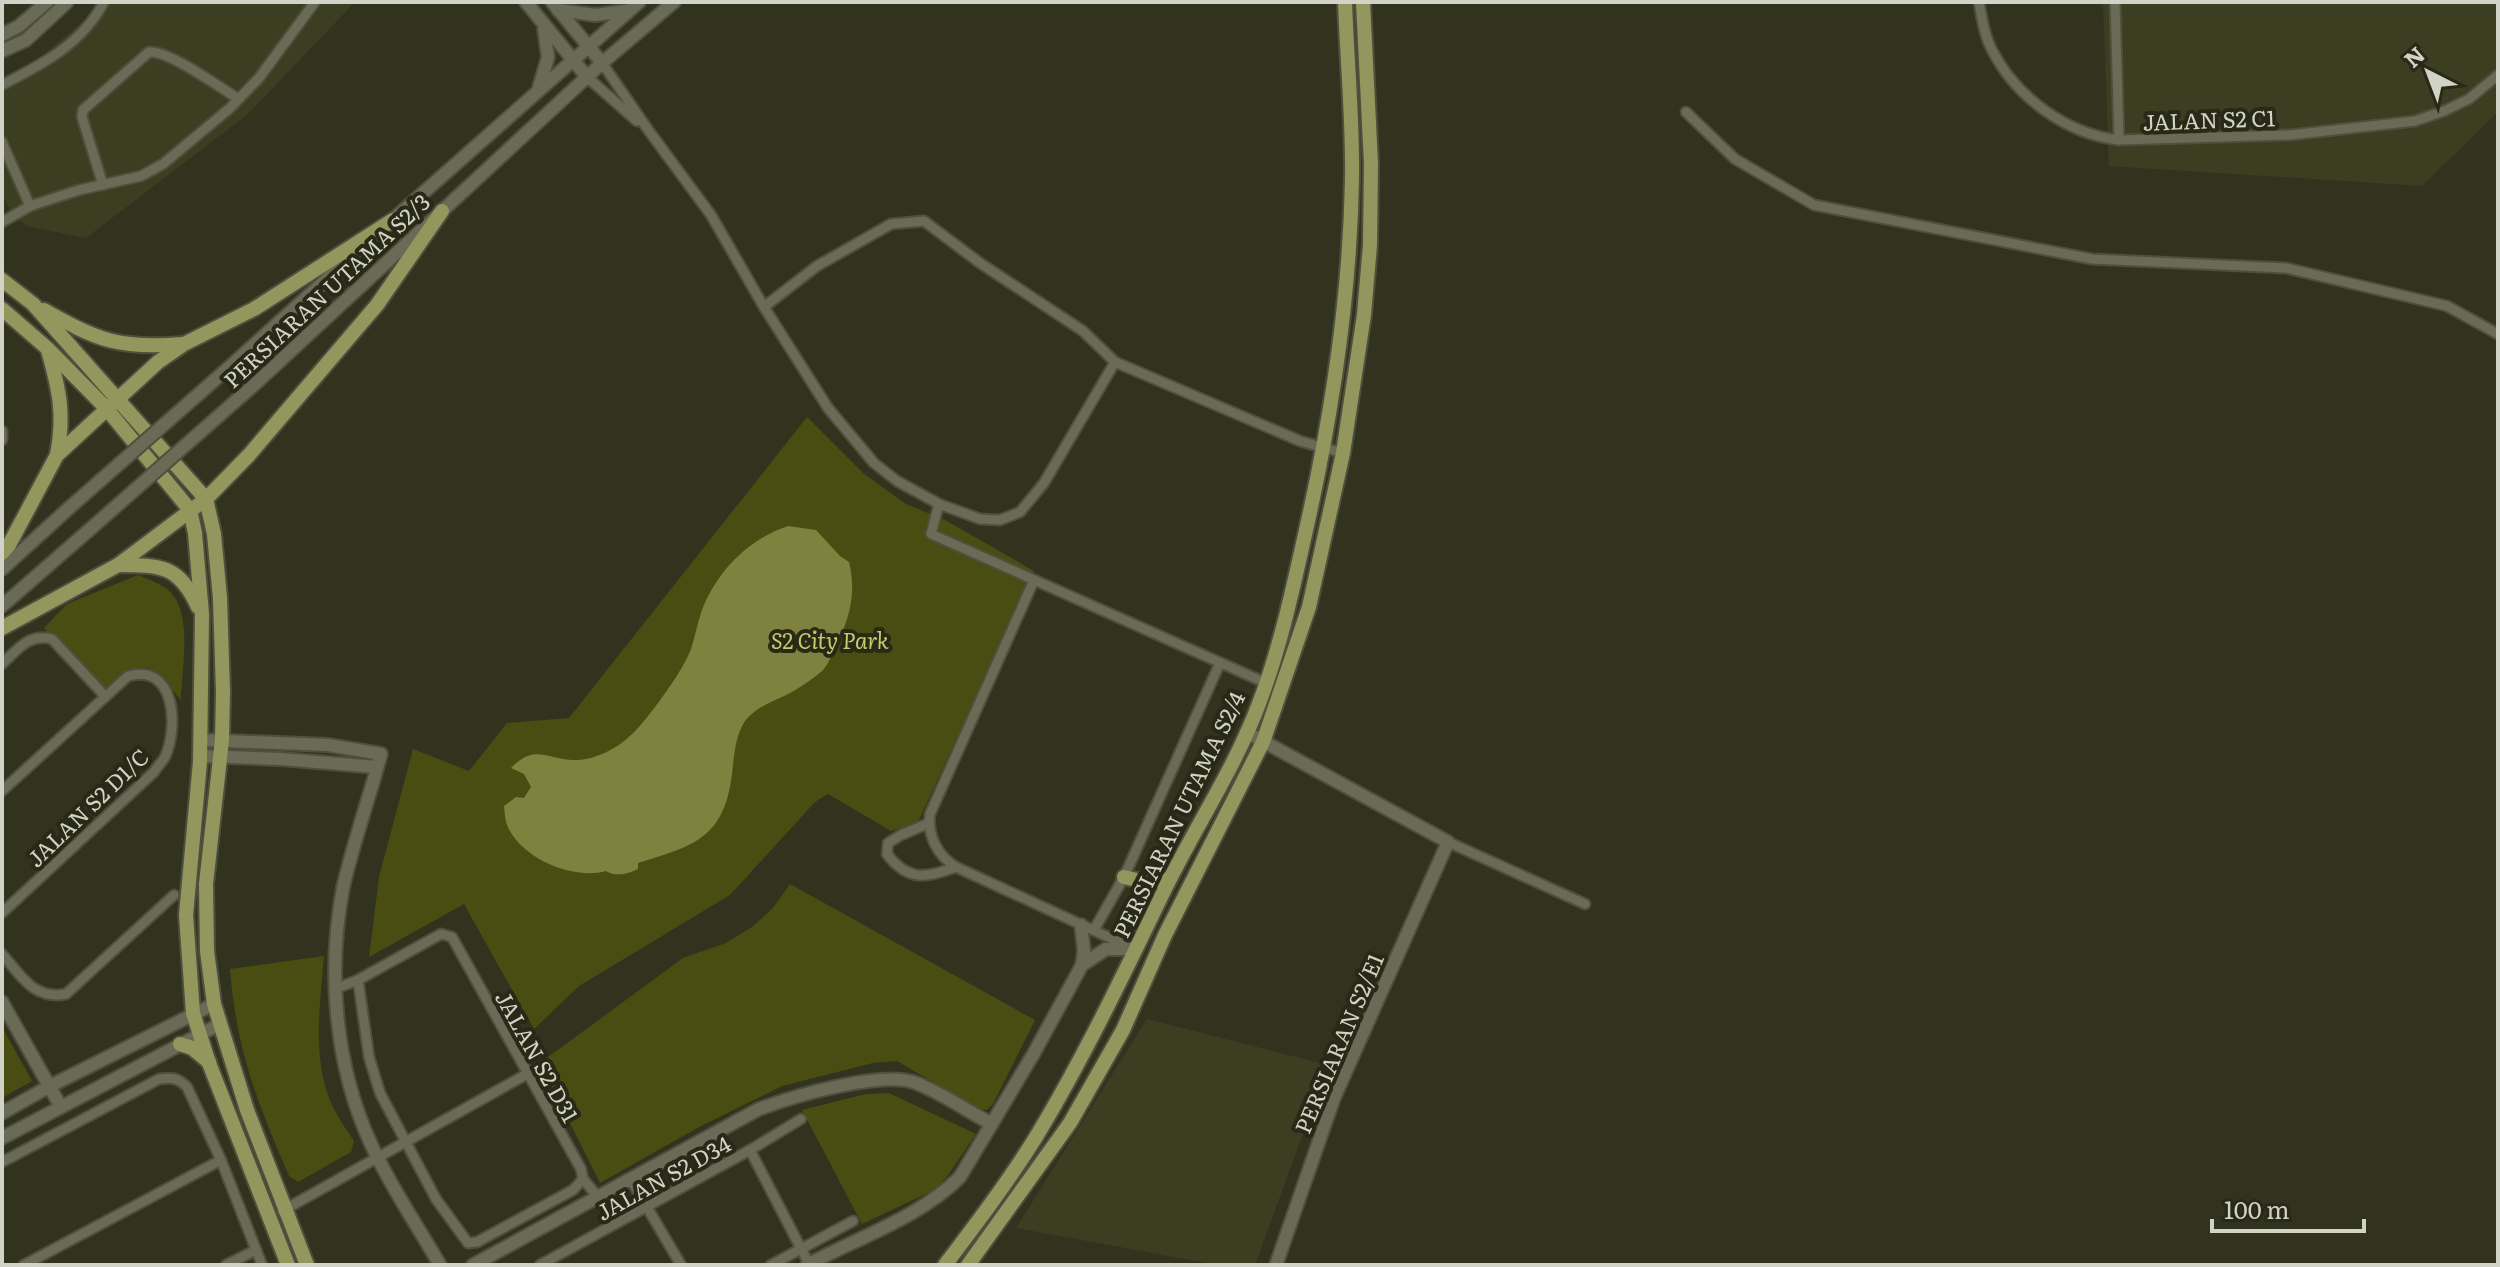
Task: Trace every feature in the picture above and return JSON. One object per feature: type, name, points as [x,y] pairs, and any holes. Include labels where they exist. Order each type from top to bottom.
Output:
[{"type":"main road","name":"PERSIARAN UTAMA S2/4","points":[[945,1265],[989,1208],[1037,1136],[1229,769],[1266,683],[1291,603],[1324,449],[1345,298],[1353,176],[1345,2]]},
{"type":"main road","name":"PERSIARAN UTAMA S2/4","points":[[968,1265],[1070,1123],[1123,1030],[1165,935],[1263,742],[1309,607],[1343,453],[1364,315],[1370,245],[1371,164],[1363,2]]},
{"type":"main road","points":[[2,628],[118,565],[206,499],[249,455],[377,305],[442,211]]},
{"type":"main road","points":[[57,455],[111,403],[184,344],[254,309],[393,220]]},
{"type":"main road","points":[[2,280],[33,304],[83,332],[113,343],[146,347],[184,344]]},
{"type":"main road","points":[[33,304],[190,510],[202,614],[201,740],[186,915],[193,1013],[209,1063],[288,1265]]},
{"type":"main road","points":[[2,309],[111,403],[206,499],[214,534],[220,598],[223,692],[222,740],[206,884],[207,951],[218,1025],[307,1265]]},
{"type":"main road","points":[[2,553],[57,455],[62,429],[61,398],[47,348]]},
{"type":"main road","points":[[118,565],[155,565],[175,573],[188,585],[202,614]]},
{"type":"main road","points":[[1291,603],[1309,607]]},
{"type":"main road","points":[[1124,877],[1145,882],[1169,879]]},
{"type":"main road","points":[[1136,949],[1146,948],[1165,935]]},
{"type":"main road","points":[[180,1044],[192,1048],[209,1063]]},
{"type":"street","points":[[2,35],[19,26],[47,2]]},
{"type":"street","points":[[2,51],[26,40],[67,2]]},
{"type":"street","points":[[2,85],[66,48],[96,17],[104,2]]},
{"type":"street","points":[[2,222],[30,206],[79,190],[141,176],[163,164],[259,78],[315,2]]},
{"type":"street","points":[[526,2],[587,77],[649,131]]},
{"type":"street","name":"PERSIARAN UTAMA S2/3","points":[[2,606],[255,384],[602,63],[674,2]]},
{"type":"street","name":"JALAN S2 C1","points":[[1979,2],[1990,48],[2019,87],[2067,126],[2095,137],[2119,140],[2290,135],[2415,121],[2469,99],[2498,75]]},
{"type":"street","points":[[2115,2],[2119,140]]},
{"type":"street","points":[[555,6],[602,63],[711,215],[828,408],[874,463],[897,481],[939,504],[980,519],[1000,520],[1020,512],[1044,483],[1115,362]]},
{"type":"street","points":[[555,6],[595,15],[634,6]]},
{"type":"street","name":"PERSIARAN UTAMA S2/3","points":[[2,569],[634,6]]},
{"type":"street","points":[[537,91],[548,57],[543,24]]},
{"type":"street","points":[[103,185],[82,117],[83,110],[149,52],[156,51],[176,61],[239,99]]},
{"type":"street","points":[[1686,112],[1735,159],[1814,205],[2092,259],[2286,268],[2447,306],[2498,334]]},
{"type":"street","points":[[2,142],[30,206]]},
{"type":"street","points":[[764,307],[817,266],[891,224],[924,221],[980,263],[1083,331],[1115,362],[1324,449],[1343,453]]},
{"type":"street","points":[[2,323],[20,324]]},
{"type":"street","points":[[2,431],[2,440]]},
{"type":"street","points":[[939,504],[931,534],[1266,683]]},
{"type":"street","points":[[1034,580],[942,787],[929,823],[933,841],[944,859],[956,867],[1136,949]]},
{"type":"street","points":[[2,664],[30,638],[42,636],[52,639],[105,696]]},
{"type":"street","points":[[750,1150],[808,1264],[946,1191],[967,1167],[1082,965],[1088,927],[1124,877],[1220,663]]},
{"type":"street","name":"JALAN S2 D1/C","points":[[2,791],[128,676],[141,673],[154,676],[165,689],[171,703],[171,734],[165,757],[154,772],[2,913]]},
{"type":"street","points":[[1246,732],[1448,842],[1585,904]]},
{"type":"street","points":[[201,740],[328,745],[379,760]]},
{"type":"street","points":[[200,756],[379,760]]},
{"type":"street","points":[[379,760],[344,887],[337,945],[342,1056],[358,1111],[378,1159],[440,1265]]},
{"type":"street","points":[[929,823],[888,843],[887,854],[895,864],[912,874],[930,876],[956,867]]},
{"type":"street","name":"PERSIARAN S2/E1","points":[[1276,1265],[1334,1098],[1448,842]]},
{"type":"street","points":[[2,954],[37,992],[45,995],[66,994],[174,895]]},
{"type":"street","name":"JALAN S2 D31","points":[[358,980],[441,934],[447,933],[452,937],[581,1169],[583,1179],[598,1197]]},
{"type":"street","points":[[1082,965],[1106,949],[1136,949]]},
{"type":"street","points":[[337,988],[358,980],[374,1078],[388,1111],[436,1199],[468,1243],[477,1242],[573,1190],[583,1179]]},
{"type":"street","points":[[2,1002],[61,1107]]},
{"type":"street","points":[[2,1113],[214,1004]]},
{"type":"street","points":[[2,1138],[218,1025]]},
{"type":"street","points":[[270,1218],[527,1074]]},
{"type":"street","points":[[2,1162],[159,1079],[171,1077],[181,1080],[221,1160],[262,1265]]},
{"type":"street","points":[[473,1265],[759,1109],[787,1099],[896,1079],[916,1083],[992,1124]]},
{"type":"street","name":"JALAN S2 D34","points":[[540,1265],[801,1119]]},
{"type":"street","points":[[24,1265],[221,1160]]},
{"type":"street","points":[[631,1180],[681,1265]]},
{"type":"street","points":[[771,1265],[853,1221]]},
{"type":"street","points":[[226,1265],[256,1250]]},
{"type":"shaded area","points":[[100,2],[355,2],[248,114],[86,238],[27,226],[14,216],[2,196],[2,80],[36,61],[93,13]]},
{"type":"shaded area","points":[[2103,2],[2498,2],[2498,112],[2422,186],[2109,166]]},
{"type":"shaded area","points":[[788,526],[816,530],[849,562],[852,585],[850,607],[839,639],[822,671],[797,689],[756,710],[745,721],[737,740],[728,796],[713,826],[690,845],[638,863],[638,869],[622,874],[566,870],[527,851],[508,828],[504,806],[516,797],[524,798],[531,787],[524,774],[511,768],[533,754],[572,760],[590,758],[608,752],[631,736],[682,668],[707,598],[724,571],[760,539]]},
{"type":"shaded area","points":[[1147,1019],[1328,1065],[1255,1265],[1218,1265],[1016,1228]]},
{"type":"green space","name":"S2 City Park","points":[[807,417],[863,473],[906,504],[945,520],[1034,571],[917,824],[891,831],[828,794],[815,802],[730,895],[579,986],[534,1029],[464,904],[369,957],[379,877],[413,749],[469,771],[507,723],[569,718]]},
{"type":"green space","points":[[138,575],[167,589],[181,611],[184,641],[181,700],[161,677],[146,668],[128,672],[103,689],[44,628],[67,604]]},
{"type":"green space","points":[[790,884],[1035,1020],[993,1104],[987,1110],[979,1109],[897,1061],[873,1063],[782,1086],[699,1127],[600,1183],[540,1063],[683,958],[726,943],[752,927],[773,908]]},
{"type":"green space","points":[[324,956],[319,1034],[322,1073],[334,1109],[354,1141],[351,1152],[298,1182],[289,1176],[250,1076],[237,1025],[230,969]]},
{"type":"green space","points":[[2,1027],[32,1081],[2,1098]]},
{"type":"green space","points":[[889,1093],[976,1134],[934,1190],[862,1224],[802,1110],[866,1094]]}]
